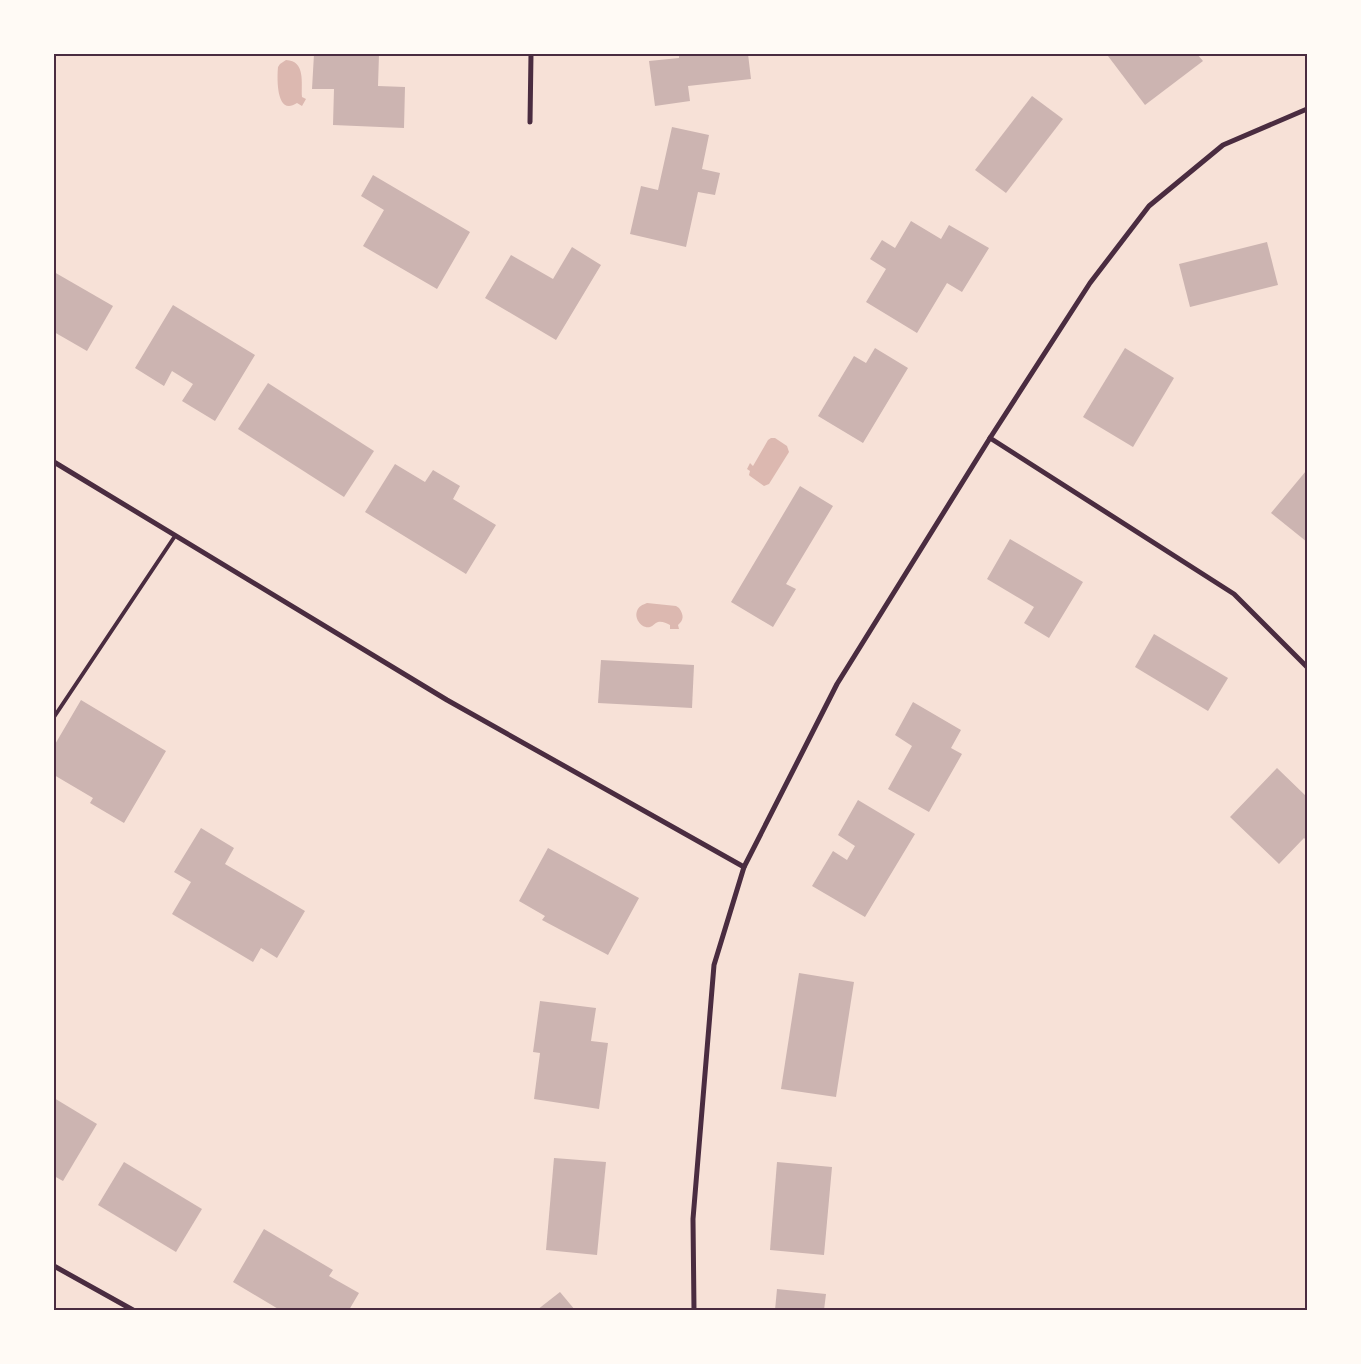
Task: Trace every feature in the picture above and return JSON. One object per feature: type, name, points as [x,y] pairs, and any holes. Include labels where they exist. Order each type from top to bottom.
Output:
[{"type":"street","points":[[530,122],[531,54]]},
{"type":"street","points":[[694,1310],[693,1219],[714,965],[744,867],[837,684],[990,438],[1090,283],[1149,206],[1223,146],[1307,109]]},
{"type":"street","points":[[990,438],[1234,594],[1307,668]]},
{"type":"street","points":[[54,462],[447,700],[744,867]]},
{"type":"street","points":[[54,1266],[133,1310]]},
{"type":"lane","points":[[54,717],[175,536]]},
{"type":"shaded area","points":[[286,60],[292,61],[300,68],[302,97],[306,99],[302,106],[297,103],[290,106],[285,105],[281,101],[278,87],[278,67]]},
{"type":"shaded area","points":[[771,438],[775,438],[787,446],[789,452],[769,484],[764,486],[749,475],[750,471],[747,469],[750,463],[753,466]]},
{"type":"shaded area","points":[[647,603],[676,606],[679,608],[683,617],[678,625],[679,629],[670,629],[670,625],[661,622],[657,622],[650,627],[642,625],[636,614],[641,606]]},
{"type":"building","points":[[314,54],[379,54],[378,86],[405,87],[404,128],[333,125],[334,89],[312,89]]},
{"type":"building","points":[[679,54],[748,54],[751,79],[688,86],[690,101],[655,106],[649,61],[679,58]]},
{"type":"building","points":[[1112,54],[1197,54],[1203,61],[1145,105],[1108,56]]},
{"type":"building","points":[[1032,96],[1063,119],[1006,193],[975,170]]},
{"type":"building","points":[[672,127],[709,135],[702,169],[720,173],[715,195],[698,192],[686,247],[630,234],[641,186],[658,190]]},
{"type":"building","points":[[373,175],[470,232],[437,289],[363,246],[384,210],[361,196]]},
{"type":"building","points":[[911,221],[941,239],[949,225],[989,248],[962,292],[947,283],[917,333],[866,302],[886,269],[870,259],[882,240],[895,248]]},
{"type":"building","points":[[1267,242],[1278,285],[1190,307],[1179,264]]},
{"type":"building","points":[[572,247],[601,265],[556,340],[485,298],[511,255],[553,279]]},
{"type":"building","points":[[54,272],[113,306],[87,351],[54,332]]},
{"type":"building","points":[[173,305],[255,355],[215,421],[182,401],[193,384],[172,371],[164,386],[135,368]]},
{"type":"building","points":[[875,348],[908,368],[863,443],[818,416],[854,356],[866,363]]},
{"type":"building","points":[[1125,348],[1174,378],[1133,447],[1083,417]]},
{"type":"building","points":[[268,383],[374,451],[344,497],[238,429]]},
{"type":"building","points":[[395,464],[425,482],[433,470],[460,486],[453,499],[496,525],[466,574],[365,512]]},
{"type":"building","points":[[1307,472],[1307,542],[1271,513]]},
{"type":"building","points":[[800,486],[833,506],[786,584],[796,589],[773,627],[731,602]]},
{"type":"building","points":[[1010,539],[1083,582],[1049,638],[1024,623],[1034,607],[987,579]]},
{"type":"building","points":[[1154,634],[1228,678],[1208,711],[1135,667]]},
{"type":"building","points":[[601,660],[694,665],[692,708],[598,703]]},
{"type":"building","points":[[81,700],[166,751],[124,823],[90,803],[93,798],[54,775],[54,746]]},
{"type":"building","points":[[913,702],[961,730],[951,748],[962,754],[929,812],[888,789],[912,746],[895,735]]},
{"type":"building","points":[[1277,768],[1307,797],[1307,841],[1304,838],[1279,864],[1230,817]]},
{"type":"building","points":[[858,800],[915,834],[865,917],[812,886],[833,851],[847,860],[855,846],[838,835]]},
{"type":"building","points":[[201,828],[234,848],[225,864],[305,911],[277,958],[261,948],[253,962],[172,914],[191,882],[174,872]]},
{"type":"building","points":[[548,848],[639,898],[608,955],[542,920],[545,916],[519,901]]},
{"type":"building","points":[[799,973],[854,982],[836,1097],[781,1089]]},
{"type":"building","points":[[540,1001],[596,1008],[591,1041],[608,1043],[599,1109],[534,1099],[540,1053],[533,1052]]},
{"type":"building","points":[[54,1098],[97,1124],[63,1181],[54,1176]]},
{"type":"building","points":[[554,1158],[606,1162],[597,1255],[546,1250]]},
{"type":"building","points":[[124,1162],[202,1209],[176,1252],[98,1205]]},
{"type":"building","points":[[777,1162],[832,1167],[824,1255],[770,1250]]},
{"type":"building","points":[[264,1229],[333,1270],[329,1276],[359,1293],[349,1310],[280,1310],[233,1282]]},
{"type":"building","points":[[777,1289],[826,1294],[824,1310],[775,1310]]},
{"type":"building","points":[[560,1292],[575,1310],[537,1310]]}]
